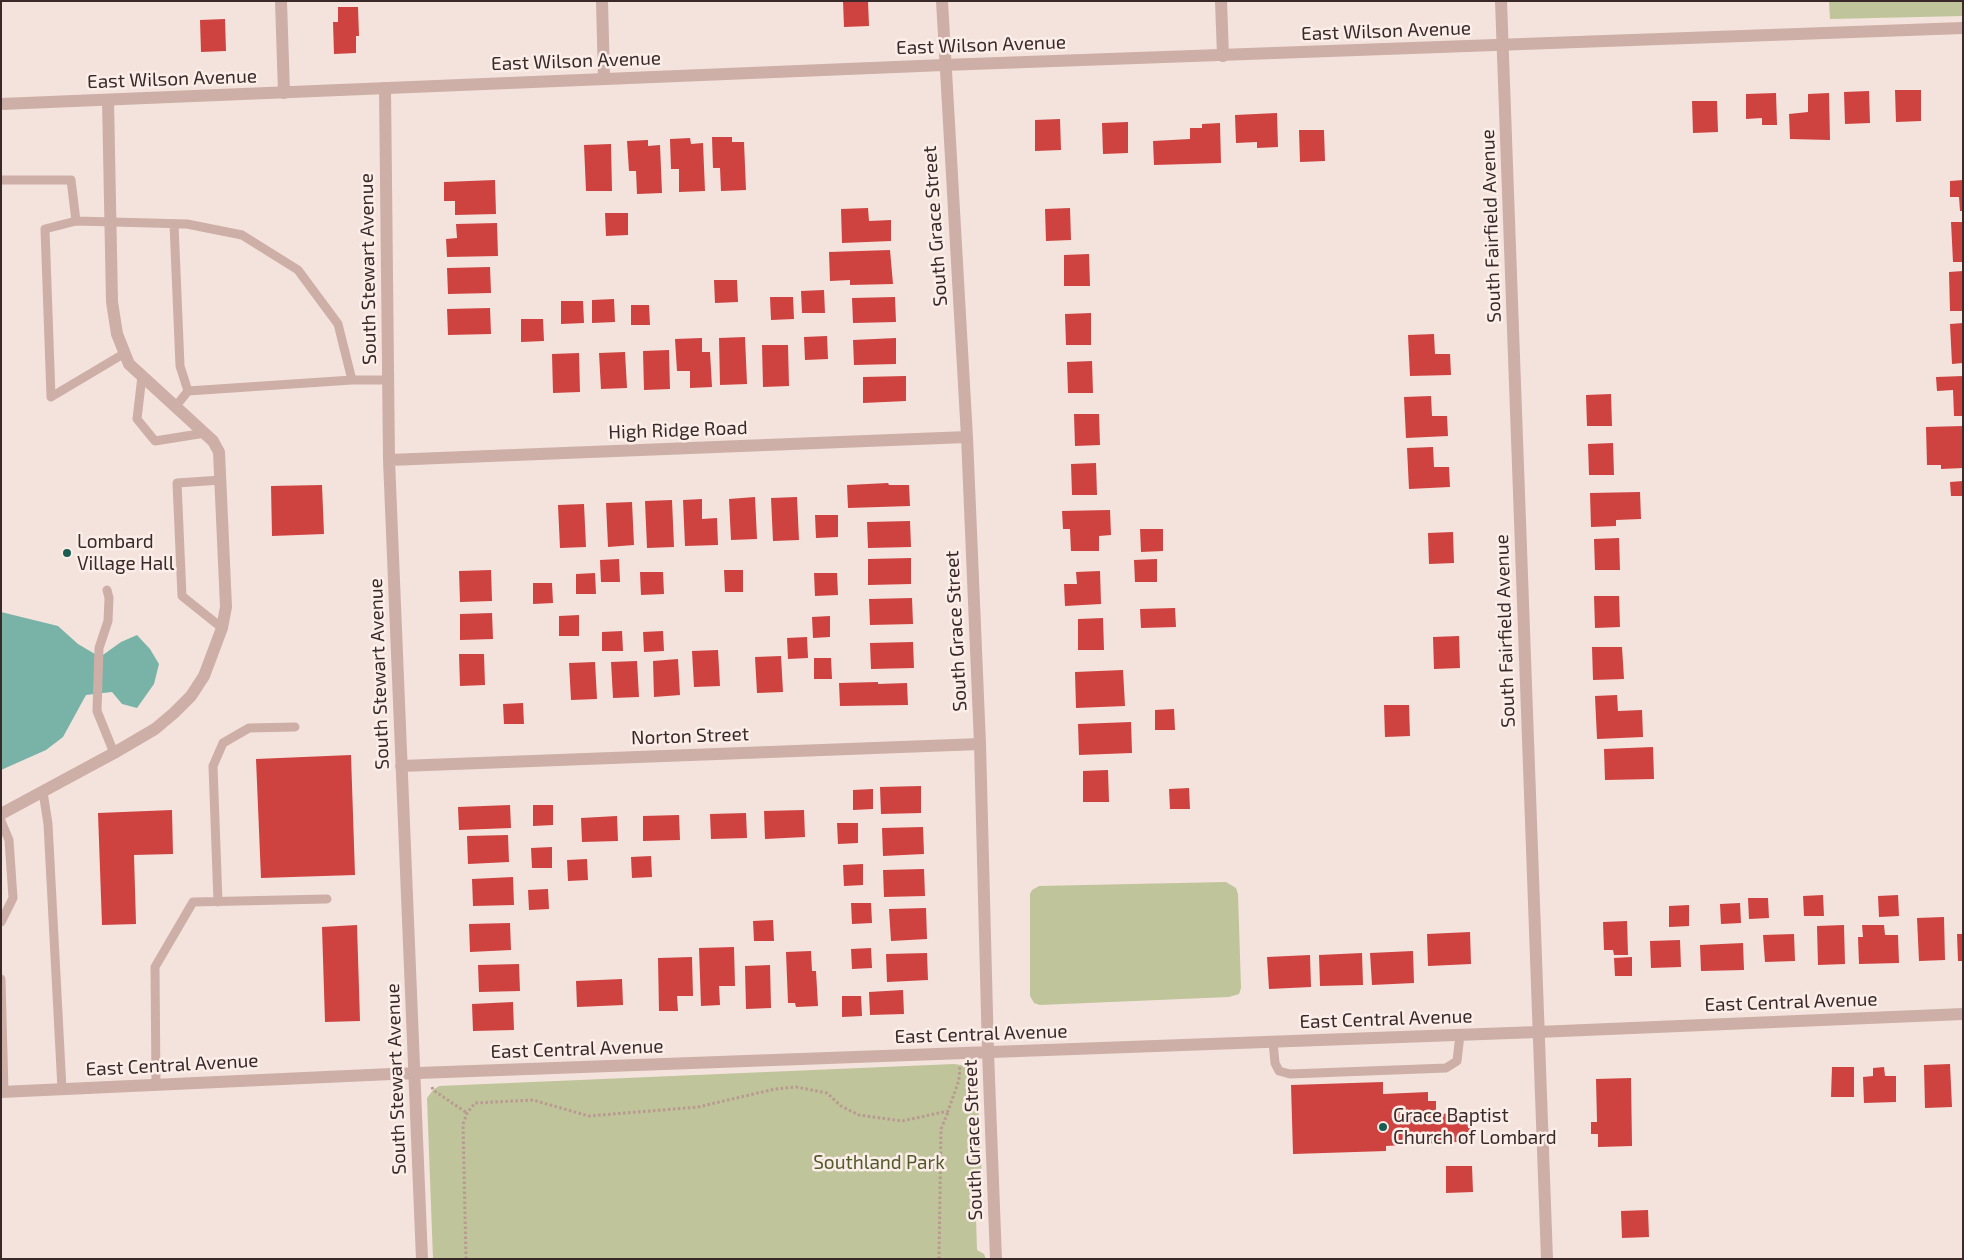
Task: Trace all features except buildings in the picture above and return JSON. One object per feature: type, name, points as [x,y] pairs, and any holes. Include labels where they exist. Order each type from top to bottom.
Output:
[{"type":"street","points":[[281,1],[284,93]]},
{"type":"street","points":[[602,1],[604,79]]},
{"type":"street","name":"South Grace Street","points":[[942,1],[944,65],[967,438],[980,744],[988,1052],[996,1259]]},
{"type":"street","points":[[1221,1],[1223,56]]},
{"type":"street","name":"South Fairfield Avenue","points":[[1501,1],[1547,1259]]},
{"type":"street","name":"East Wilson Avenue","points":[[1,104],[944,65],[1963,28]]},
{"type":"street","name":"South Stewart Avenue","points":[[385,88],[389,460],[422,1259]]},
{"type":"street","points":[[1,814],[114,753],[154,729],[191,696],[204,676],[222,628],[226,585],[219,452],[213,441],[205,433],[129,364],[117,334],[112,302],[108,100]]},
{"type":"street","name":"High Ridge Road","points":[[389,460],[967,438]]},
{"type":"street","name":"Norton Street","points":[[401,766],[980,744]]},
{"type":"street","name":"East Central Avenue","points":[[2,1092],[415,1073],[1460,1035],[1963,1014]]},
{"type":"lane","points":[[1,180],[71,180],[76,221]]},
{"type":"lane","points":[[125,353],[51,398],[45,229],[76,221],[109,221],[187,224],[242,235],[298,270],[338,324],[352,380]]},
{"type":"lane","points":[[174,224],[180,366],[188,391]]},
{"type":"lane","points":[[142,376],[137,419],[154,440],[205,433]]},
{"type":"lane","points":[[176,406],[188,391],[352,380],[388,380]]},
{"type":"lane","points":[[221,480],[177,483],[182,596],[222,628]]},
{"type":"lane","points":[[107,590],[109,598],[108,621],[99,648],[97,711],[114,753]]},
{"type":"lane","points":[[218,902],[214,766],[223,742],[249,728],[295,727]]},
{"type":"lane","points":[[42,792],[48,824],[62,1089]]},
{"type":"lane","points":[[1,821],[9,840],[13,898],[1,922]]},
{"type":"lane","points":[[156,1085],[155,967],[193,902],[328,899]]},
{"type":"lane","points":[[1,979],[2,1092]]},
{"type":"lane","points":[[1273,1042],[1275,1063],[1280,1071],[1290,1074],[1427,1069],[1446,1068],[1457,1061],[1460,1035]]},
{"type":"path","points":[[940,1259],[941,1128],[959,1080],[961,1053]]},
{"type":"path","points":[[431,1073],[432,1090],[467,1113]]},
{"type":"path","points":[[466,1259],[463,1124],[467,1113],[475,1103],[533,1100],[589,1116],[698,1106],[775,1089],[796,1087],[827,1093],[841,1106],[859,1115],[879,1119],[902,1121],[948,1112]]},
{"type":"green space","points":[[1829,1],[1963,1],[1963,16],[1830,19]]},
{"type":"green space","points":[[1226,882],[1236,888],[1238,894],[1241,988],[1239,994],[1229,997],[1040,1005],[1034,1003],[1030,996],[1030,894],[1032,890],[1039,886]]},
{"type":"green space","name":"Southland Park","points":[[954,1064],[967,1066],[977,1077],[982,1180],[975,1186],[977,1250],[984,1254],[986,1259],[433,1259],[427,1098],[439,1086]]},
{"type":"water","points":[[1,612],[58,626],[78,644],[100,657],[121,642],[137,635],[150,649],[159,664],[154,684],[137,708],[122,704],[112,692],[86,695],[63,737],[46,750],[1,770]]},
{"type":"place","name":"Lombard Village Hall","points":[[67,553]]},
{"type":"place","name":"Grace Baptist Church of Lombard","points":[[1383,1127]]}]
